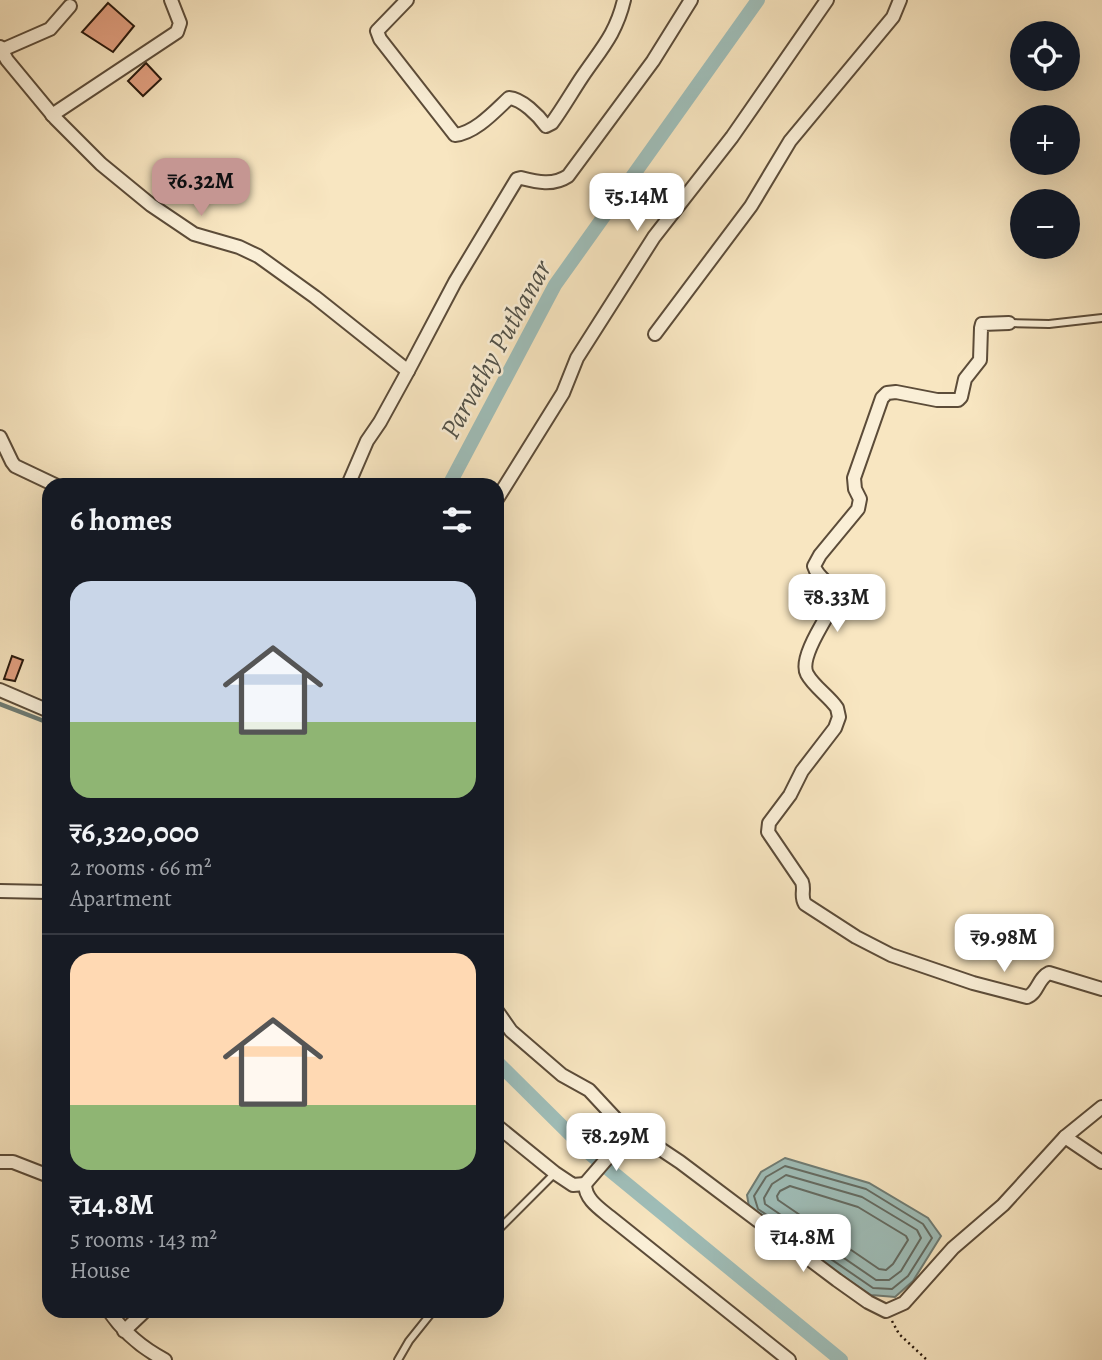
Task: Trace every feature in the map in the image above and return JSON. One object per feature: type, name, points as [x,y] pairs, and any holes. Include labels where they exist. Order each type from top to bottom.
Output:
[{"type":"street","points":[[52,115],[177,32],[180,23],[171,0]]},
{"type":"street","points":[[407,0],[377,31],[380,39],[455,135],[465,134],[512,98],[536,115],[546,126],[552,122],[610,39],[624,0]]},
{"type":"street","points":[[351,478],[367,440],[408,372],[455,282],[517,179],[549,183],[568,176],[653,61],[691,0]]},
{"type":"street","points":[[504,488],[564,393],[578,358],[654,237],[732,138],[827,0]]},
{"type":"street","points":[[655,334],[751,206],[790,141],[893,17],[900,0]]},
{"type":"street","points":[[70,6],[50,29],[1,49],[52,115],[101,164],[151,205],[194,234],[239,247],[258,256],[315,297],[408,372]]},
{"type":"street","points":[[1009,323],[982,324],[981,358],[965,379],[958,400],[949,401],[896,392],[887,393],[880,402],[854,478],[859,506],[814,566],[817,573],[836,590],[837,598],[808,652],[805,663],[808,676],[836,705],[839,720],[802,771],[790,795],[768,827],[769,834],[802,882],[802,898],[805,904],[891,955],[973,983],[1027,997],[1033,994],[1044,976],[1049,973],[1102,989]]},
{"type":"street","points":[[0,437],[15,466],[42,479]]},
{"type":"street","points":[[0,690],[42,708]]},
{"type":"street","points":[[0,891],[42,892]]},
{"type":"street","points":[[504,1021],[511,1031],[562,1075],[589,1090],[625,1137],[647,1140],[837,1280],[886,1311],[904,1303],[953,1248],[1003,1205],[1065,1137],[1102,1107]]},
{"type":"street","points":[[504,1132],[573,1185],[586,1183]]},
{"type":"street","points":[[625,1137],[586,1183],[585,1191],[589,1198],[789,1360]]},
{"type":"street","points":[[1065,1137],[1102,1162]]},
{"type":"street","points":[[0,1162],[13,1162],[42,1173]]},
{"type":"street","points":[[114,1318],[124,1331],[147,1351],[165,1360]]},
{"type":"street","points":[[124,1331],[138,1318]]},
{"type":"lane","points":[[1009,323],[1049,324],[1102,318]]},
{"type":"lane","points":[[504,1224],[555,1173]]},
{"type":"lane","points":[[398,1360],[427,1318]]},
{"type":"path","points":[[886,1311],[900,1334],[927,1360]]},
{"type":"water","points":[[785,1158],[869,1183],[928,1218],[941,1236],[913,1281],[895,1297],[871,1295],[750,1213],[747,1195],[761,1172]]},
{"type":"building","points":[[108,3],[134,26],[113,52],[82,32]]},
{"type":"building","points":[[146,63],[161,79],[143,96],[128,81]]},
{"type":"building","points":[[12,656],[23,660],[15,681],[4,679]]},
{"type":"waterway","name":"Parvathy Puthanar","points":[[453,478],[555,285],[758,0]]},
{"type":"waterway","points":[[0,704],[42,720]]},
{"type":"waterway","name":"Parvathy Puthanar","points":[[504,1069],[589,1153],[841,1360]]}]
